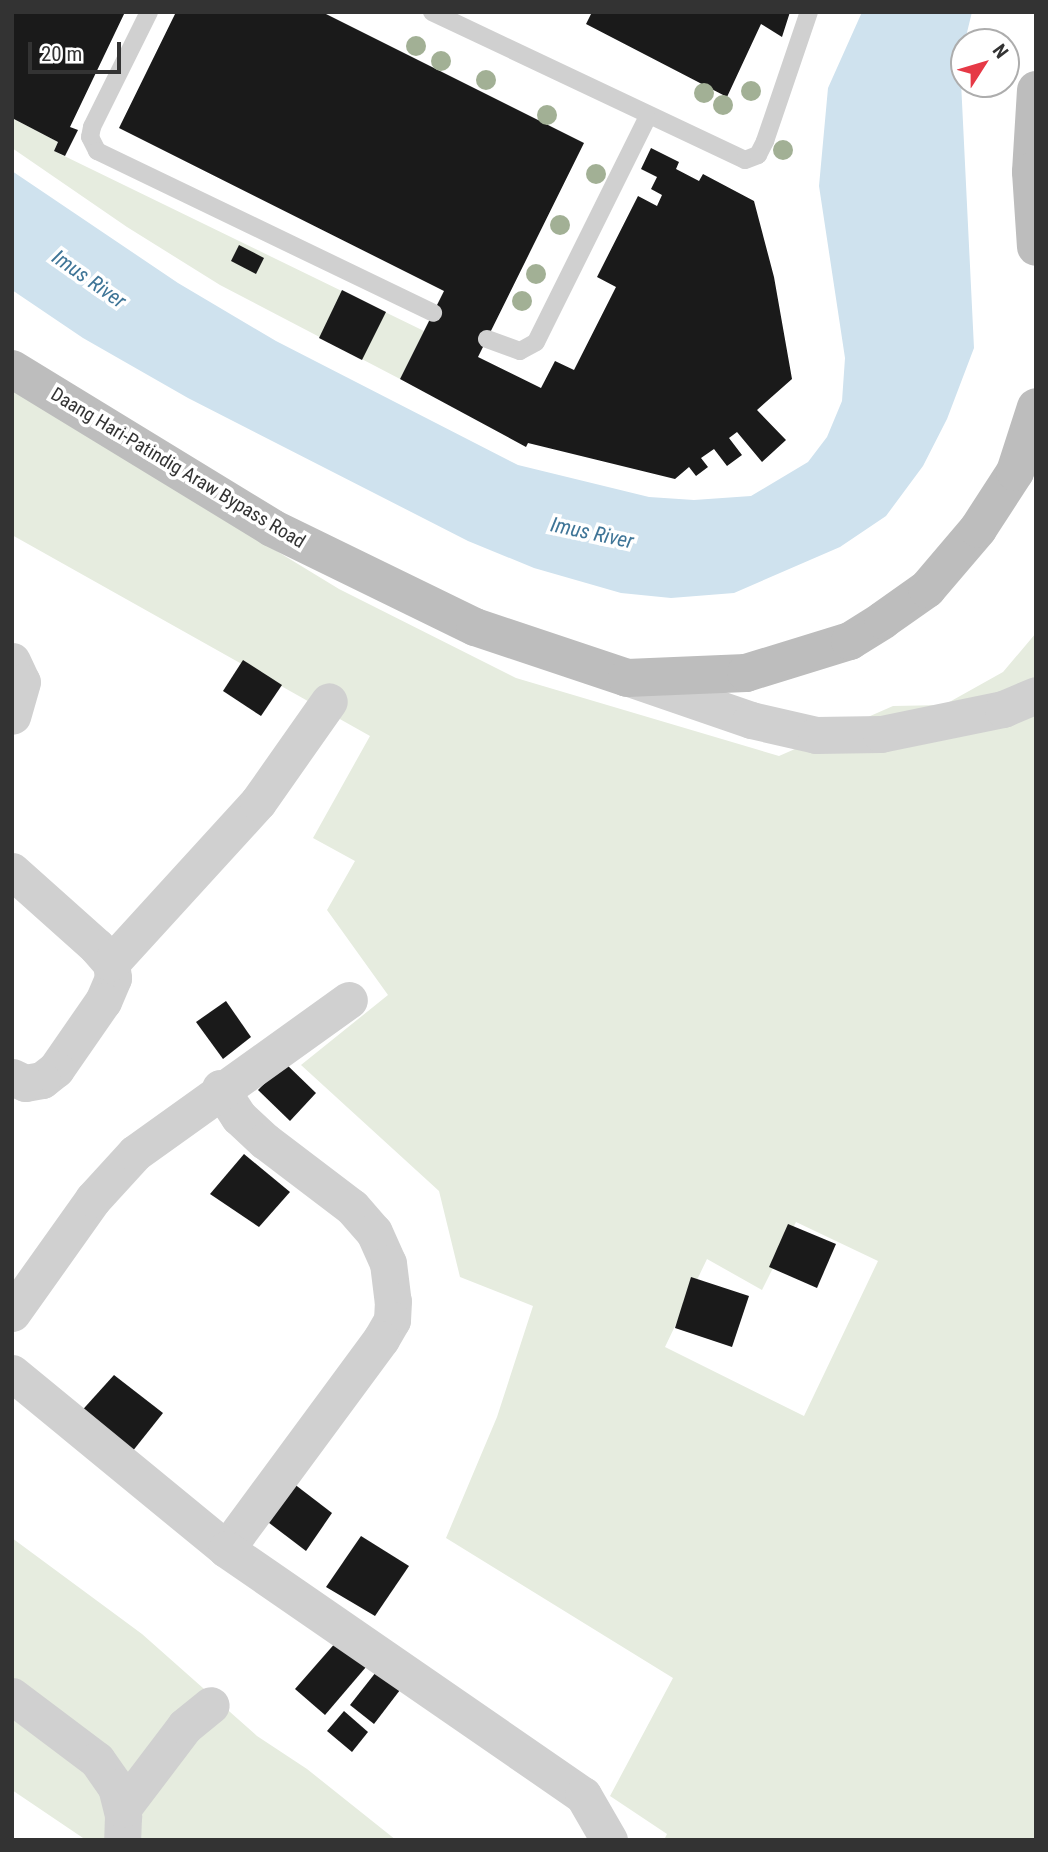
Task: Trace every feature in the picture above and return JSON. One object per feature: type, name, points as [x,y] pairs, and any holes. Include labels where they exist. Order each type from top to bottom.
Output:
[{"type":"main road","points":[[1036,90],[1031,172],[1036,247]]},
{"type":"main road","name":"Daang Hari-Patindig Araw Bypass Road","points":[[12,369],[272,528],[475,627],[627,678],[746,673],[850,641],[883,620],[927,589],[978,528],[1015,472],[1036,407]]},
{"type":"street","points":[[12,661],[22,682],[12,716]]},
{"type":"street","points":[[627,678],[751,720],[816,735],[881,734],[1003,709],[1036,695]]},
{"type":"street","points":[[111,963],[258,802],[329,701]]},
{"type":"street","points":[[12,871],[111,963],[113,978],[103,1001],[56,1069],[42,1080],[24,1083],[12,1077]]},
{"type":"street","points":[[12,1313],[114,1173],[220,1088],[349,1000]]},
{"type":"street","points":[[220,1088],[239,1116],[265,1141],[352,1207],[374,1232],[388,1263],[393,1301],[392,1320],[381,1339],[226,1549]]},
{"type":"street","points":[[12,1373],[226,1549],[583,1795],[609,1840]]},
{"type":"street","points":[[12,1696],[97,1760],[116,1787],[122,1825]]},
{"type":"street","points":[[122,1825],[185,1726],[211,1704]]},
{"type":"lane","points":[[149,12],[92,127],[90,137],[97,151],[433,313]]},
{"type":"lane","points":[[432,12],[647,118],[725,153],[752,159],[765,141],[809,12]]},
{"type":"lane","points":[[487,339],[520,351],[537,342],[647,118]]},
{"type":"shaded area","points":[[12,118],[58,142],[54,151],[424,331],[400,379],[220,285],[127,227],[12,148]]},
{"type":"shaded area","points":[[12,390],[339,589],[516,678],[779,756],[893,706],[944,705],[1003,672],[1036,633],[1036,1840],[664,1840],[667,1834],[610,1796],[673,1678],[446,1538],[497,1417],[533,1306],[460,1277],[439,1191],[301,1065],[388,995],[327,910],[355,861],[313,838],[370,736],[12,535]],"holes":[[[796,1222],[878,1261],[804,1416],[665,1347],[707,1259],[762,1290]]]},
{"type":"shaded area","points":[[12,1538],[142,1634],[257,1736],[307,1769],[396,1840],[86,1840],[12,1790]]},
{"type":"water","name":"Imus River","points":[[862,12],[972,12],[968,28],[950,28],[950,98],[962,98],[974,348],[947,419],[923,466],[886,516],[840,547],[734,593],[671,598],[621,593],[534,568],[468,541],[188,398],[83,338],[12,290],[12,171],[178,283],[276,341],[518,465],[649,497],[694,500],[751,496],[808,462],[827,437],[842,401],[845,358],[819,186],[828,88]]},
{"type":"building","points":[[12,12],[125,12],[70,127],[78,130],[65,156],[54,151],[58,142],[12,118]]},
{"type":"building","points":[[176,12],[322,12],[584,143],[478,357],[541,388],[555,361],[574,370],[616,287],[597,277],[638,196],[657,206],[662,195],[651,189],[657,177],[641,169],[651,148],[679,162],[676,169],[699,181],[703,174],[754,201],[774,277],[792,379],[757,410],[786,440],[762,462],[737,432],[729,438],[742,455],[727,466],[714,449],[701,458],[708,467],[696,476],[689,467],[675,479],[528,443],[526,447],[400,379],[444,291],[119,128]]},
{"type":"building","points":[[592,12],[790,12],[782,37],[761,24],[727,97],[586,24]]},
{"type":"building","points":[[239,245],[264,258],[256,274],[231,261]]},
{"type":"building","points":[[342,290],[386,312],[362,360],[319,338]]},
{"type":"building","points":[[243,660],[282,685],[261,716],[223,691]]},
{"type":"building","points":[[226,1001],[251,1037],[223,1059],[196,1022]]},
{"type":"building","points":[[285,1063],[316,1093],[290,1121],[258,1090]]},
{"type":"building","points":[[244,1154],[290,1192],[259,1227],[210,1194]]},
{"type":"building","points":[[788,1224],[836,1244],[817,1288],[769,1267]]},
{"type":"building","points":[[691,1277],[749,1296],[732,1347],[675,1328]]},
{"type":"building","points":[[114,1375],[163,1413],[128,1457],[77,1416]]},
{"type":"building","points":[[289,1480],[332,1513],[306,1551],[260,1516]]},
{"type":"building","points":[[361,1536],[409,1566],[375,1616],[326,1587]]},
{"type":"building","points":[[337,1641],[366,1667],[325,1715],[295,1689]]},
{"type":"building","points":[[376,1672],[400,1690],[374,1724],[350,1705]]},
{"type":"building","points":[[344,1711],[368,1732],[352,1752],[327,1731]]}]
